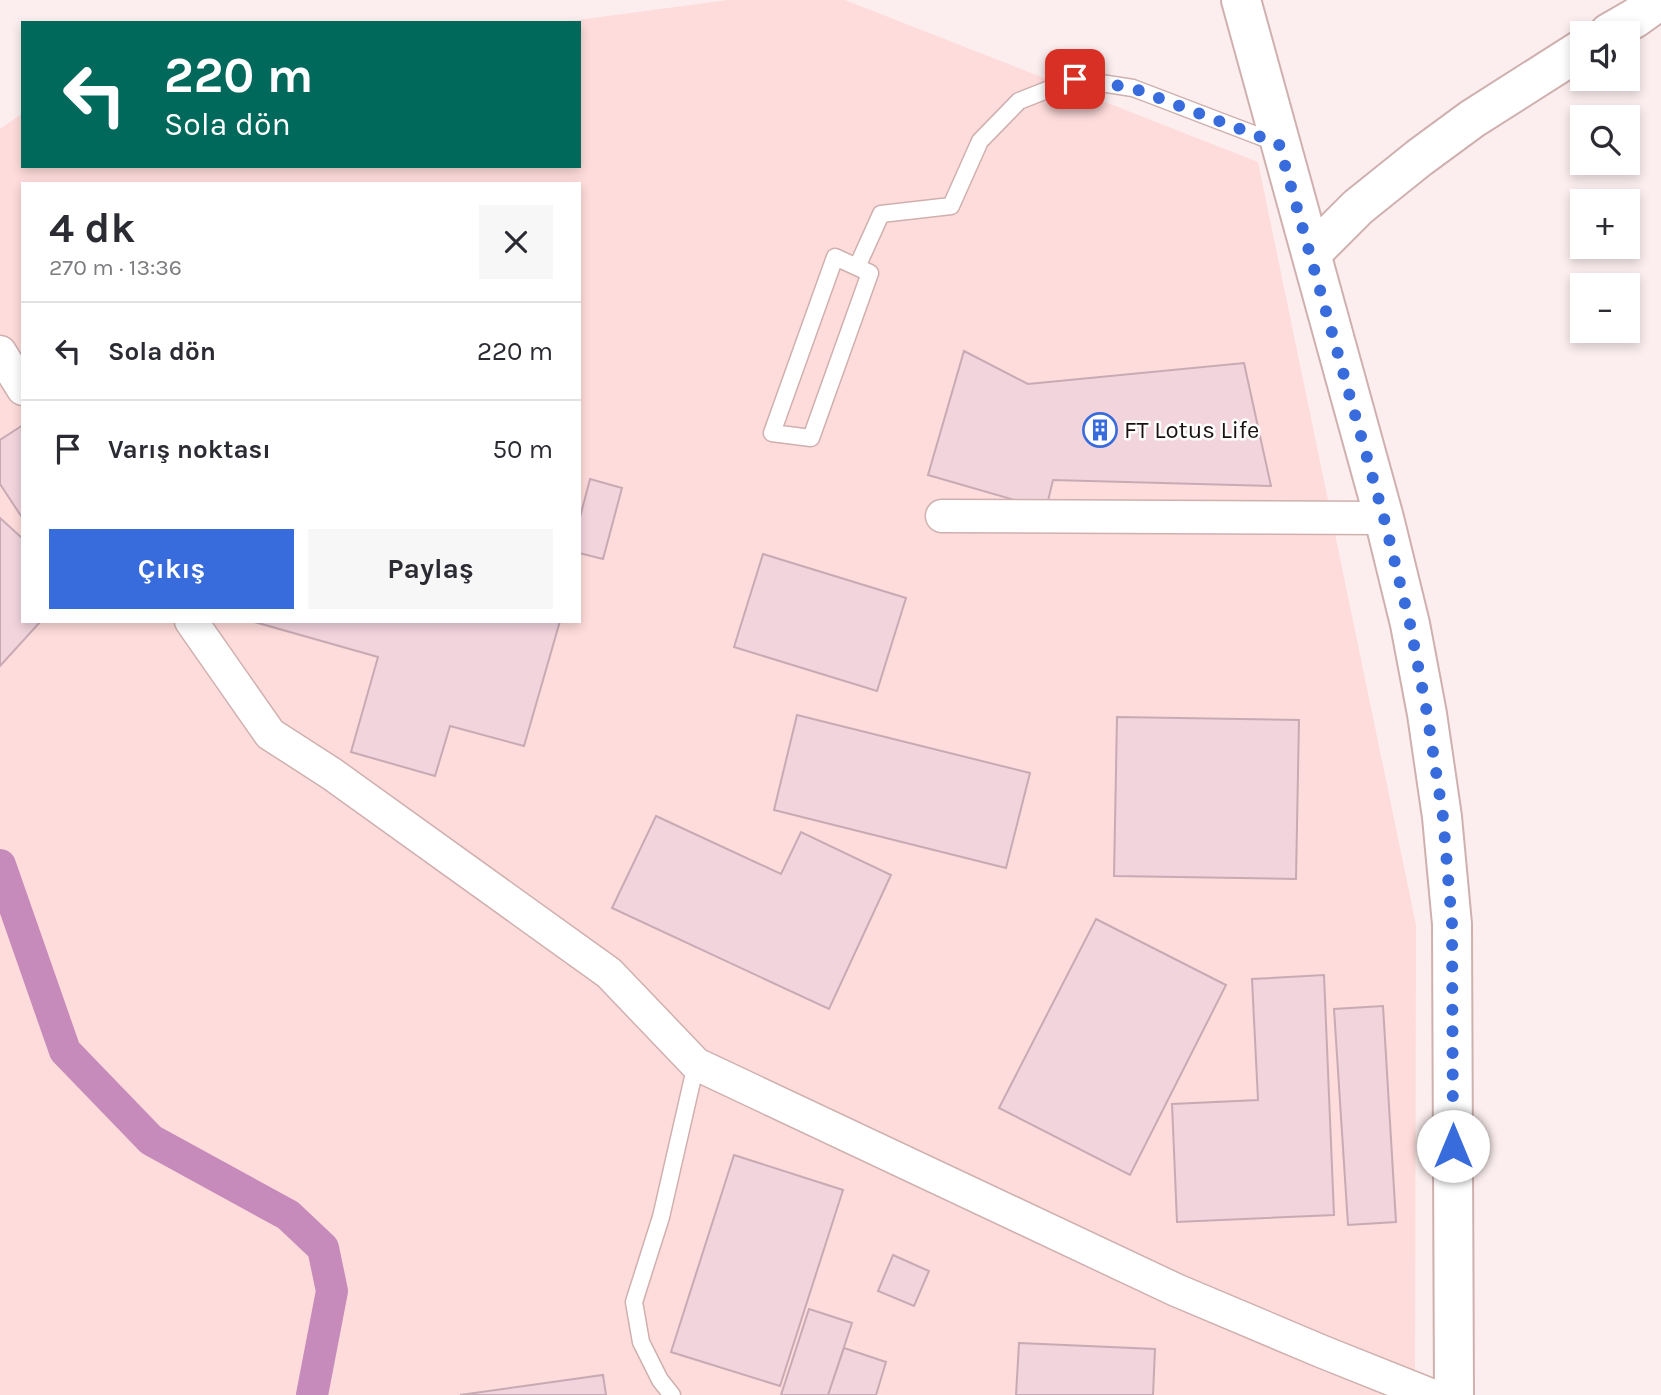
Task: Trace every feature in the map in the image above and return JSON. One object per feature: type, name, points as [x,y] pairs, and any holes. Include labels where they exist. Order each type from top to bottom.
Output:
[{"type":"street","points":[[1241,0],[1384,518],[1410,624],[1443,817],[1452,924],[1454,1395]]},
{"type":"street","points":[[1630,21],[1660,0]]},
{"type":"street","points":[[1311,254],[1358,207],[1419,158],[1472,119],[1570,58]]},
{"type":"street","points":[[0,352],[21,386]]},
{"type":"street","points":[[942,516],[1384,518]]},
{"type":"street","points":[[192,623],[270,734],[332,774],[609,973],[696,1064],[1176,1290],[1431,1395]]},
{"type":"lane","points":[[857,267],[881,214],[951,206],[980,141],[1019,101],[1075,79],[1133,88],[1279,144]]},
{"type":"lane","points":[[835,257],[857,267],[870,273],[811,439],[772,433],[835,257]]},
{"type":"lane","points":[[671,1395],[660,1380],[641,1342],[634,1302],[661,1217],[696,1064]]},
{"type":"shaded area","points":[[728,0],[845,0],[1258,162],[1416,925],[1415,1395],[0,1395],[0,129],[21,114],[21,168],[581,168],[581,21],[570,21]]},
{"type":"building","name":"FT Lotus Life","points":[[964,351],[1028,384],[1244,363],[1271,486],[1053,480],[1046,509],[928,475]]},
{"type":"building","points":[[21,426],[21,516],[0,484],[0,440]]},
{"type":"building","points":[[590,479],[622,488],[603,559],[581,554],[581,513]]},
{"type":"building","points":[[0,518],[21,537],[21,623],[39,623],[0,666]]},
{"type":"building","points":[[763,554],[906,598],[877,691],[734,647]]},
{"type":"building","points":[[258,623],[559,623],[524,746],[450,726],[435,776],[351,752],[378,657]]},
{"type":"building","points":[[797,715],[1030,773],[1006,868],[774,810]]},
{"type":"building","points":[[1117,717],[1299,720],[1296,879],[1114,876]]},
{"type":"building","points":[[656,816],[781,874],[801,832],[891,875],[829,1009],[612,908]]},
{"type":"building","points":[[1096,919],[1226,985],[1130,1175],[999,1108]]},
{"type":"building","points":[[1324,975],[1334,1215],[1177,1222],[1172,1104],[1258,1100],[1252,979]]},
{"type":"building","points":[[1383,1006],[1396,1222],[1348,1225],[1334,1009]]},
{"type":"building","points":[[734,1155],[843,1190],[780,1386],[671,1352]]},
{"type":"building","points":[[893,1255],[929,1271],[914,1306],[878,1291]]},
{"type":"building","points":[[809,1309],[852,1323],[828,1395],[781,1395]]},
{"type":"building","points":[[1019,1343],[1155,1349],[1153,1395],[1016,1395]]},
{"type":"building","points":[[844,1348],[886,1362],[876,1395],[828,1395]]},
{"type":"building","points":[[603,1375],[606,1395],[460,1395]]},
{"type":"waterway","points":[[0,865],[65,1051],[151,1140],[288,1215],[323,1248],[332,1291],[312,1395]]},
{"type":"place","name":"FT Lotus Life","points":[[1100,430]]},
{"type":"route","points":[[1075,79],[1133,88],[1279,144],[1384,518],[1410,624],[1427,713],[1443,817],[1452,924],[1453,1146]]}]
